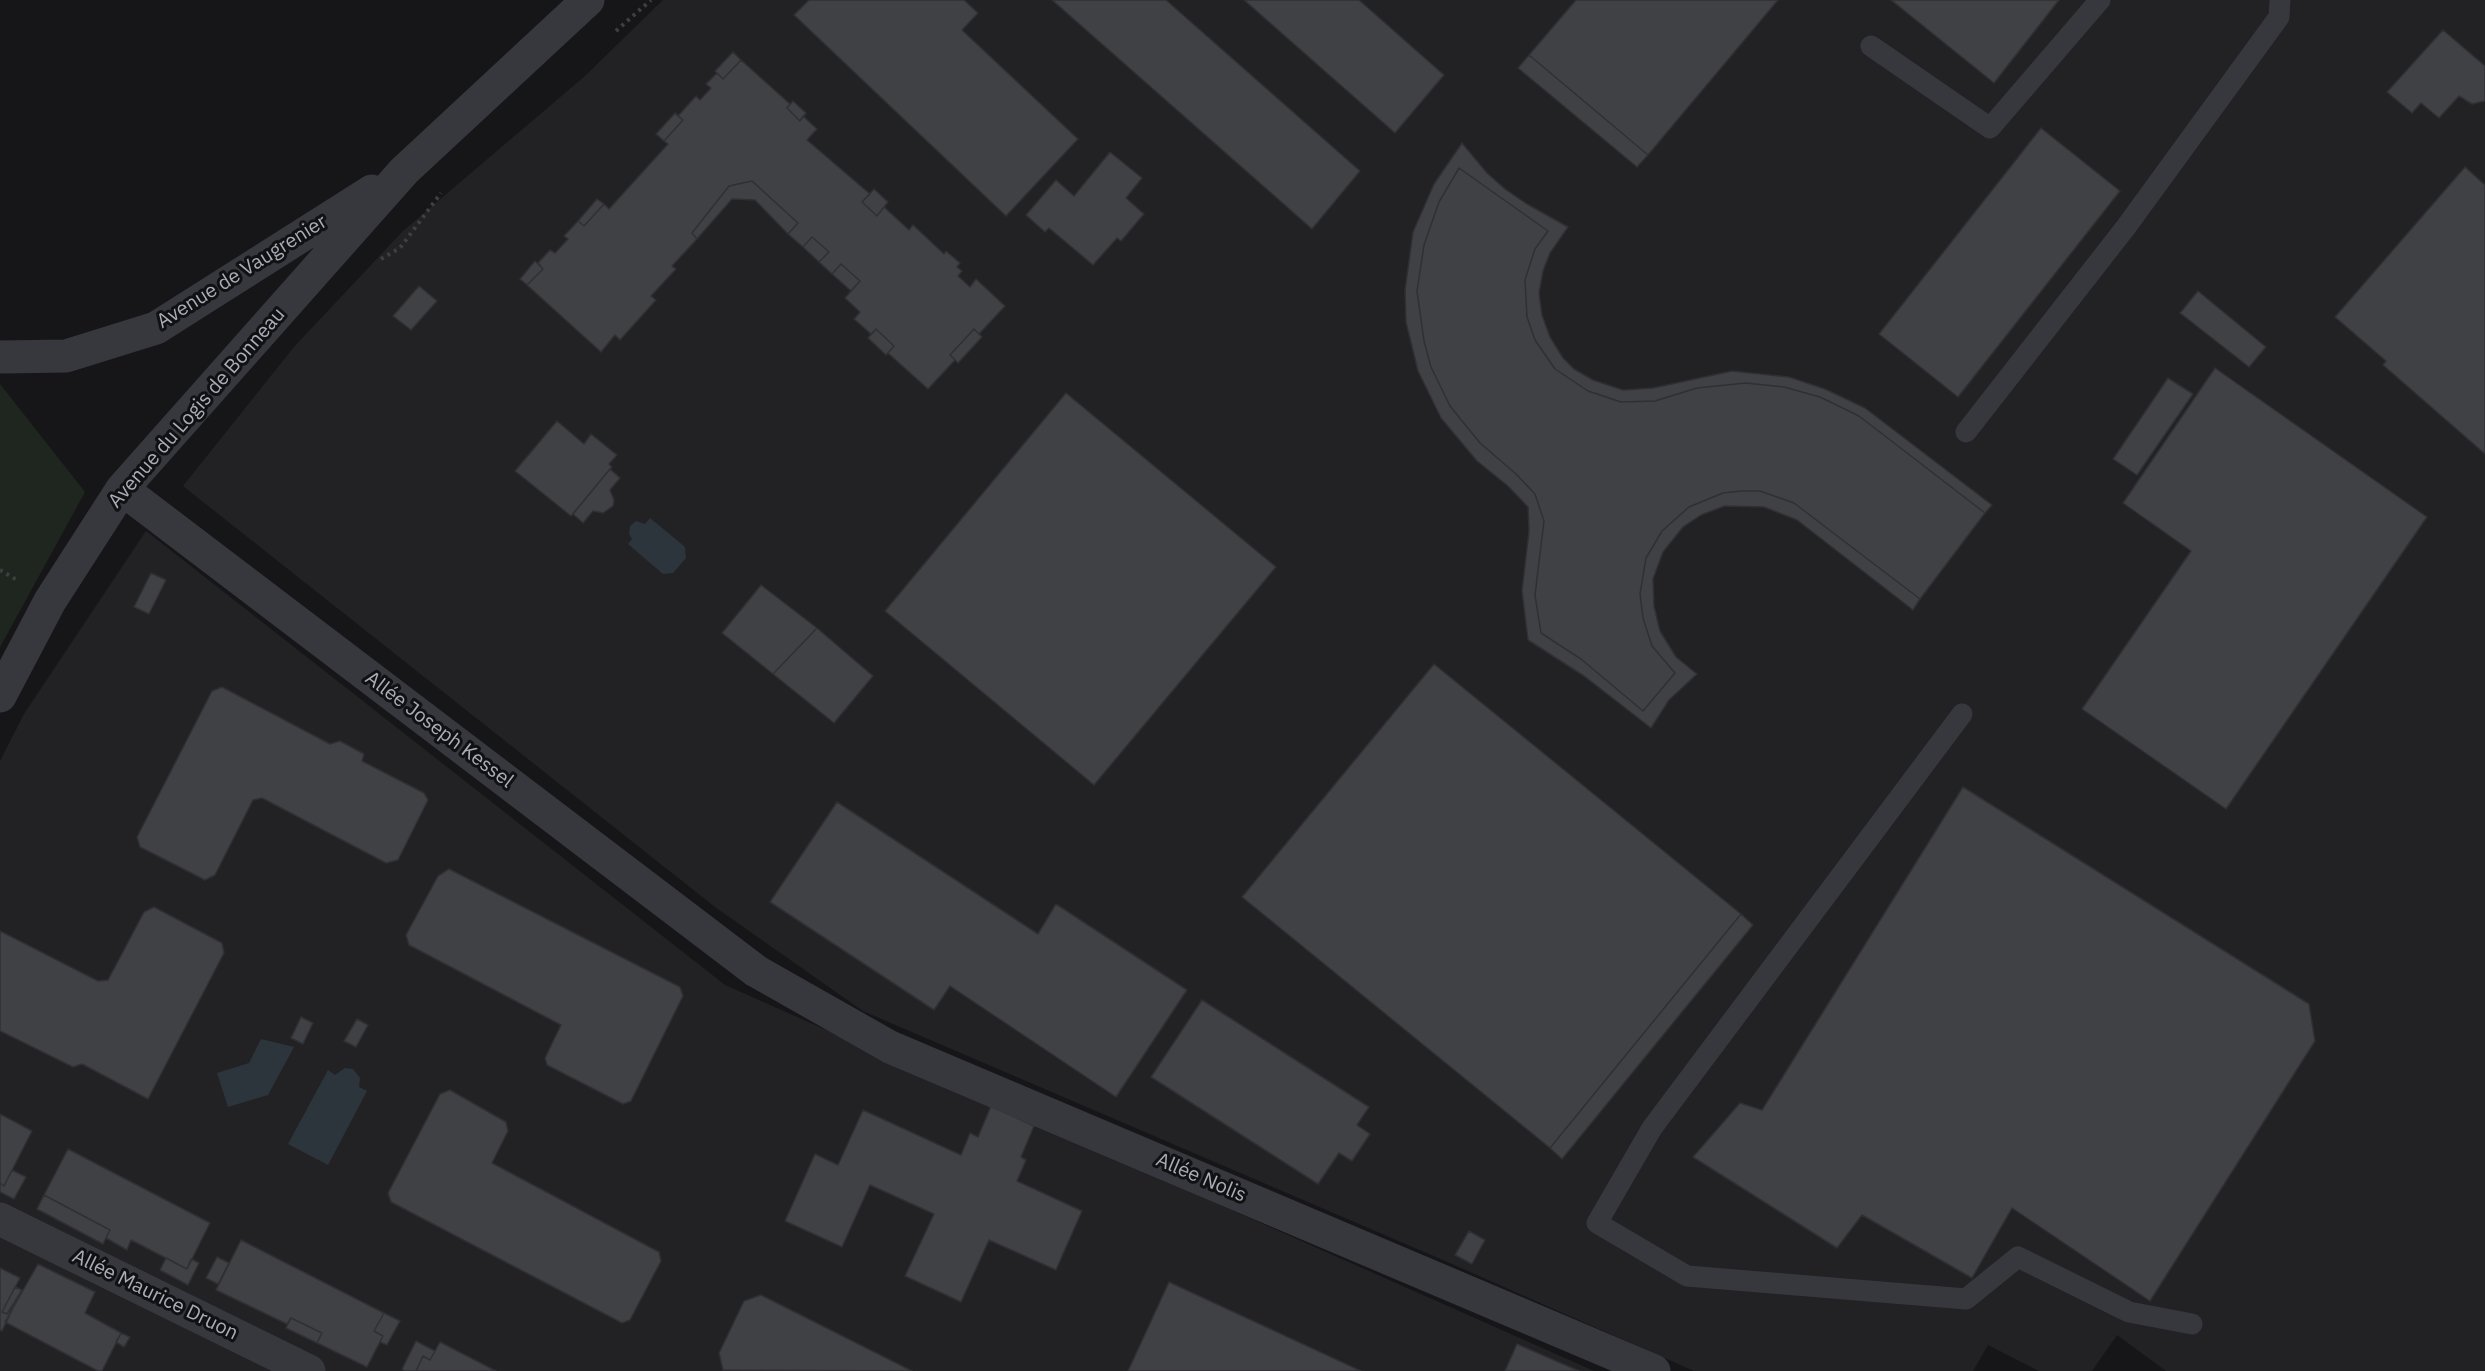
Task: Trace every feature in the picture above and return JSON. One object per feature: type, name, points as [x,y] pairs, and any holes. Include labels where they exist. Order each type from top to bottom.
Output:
[{"type":"street","points":[[404,171],[588,0]]},
{"type":"street","name":"Avenue de Vaugrenier","points":[[0,357],[66,356],[156,328],[404,171]]},
{"type":"street","name":"Avenue du Logis de Bonneau","points":[[0,696],[50,601],[122,489],[404,171]]},
{"type":"street","name":"Allée Joseph Kessel","points":[[122,489],[756,971]]},
{"type":"street","name":"Allée Nolis","points":[[756,971],[890,1047],[1654,1371]]},
{"type":"street","name":"Allée Maurice Druon","points":[[0,1219],[309,1371]]},
{"type":"lane","points":[[1871,46],[1990,128],[2100,0]]},
{"type":"lane","points":[[1966,432],[2126,227],[2189,141],[2279,17],[2280,0]]},
{"type":"lane","points":[[1962,714],[1652,1128],[1597,1223],[1687,1276],[1966,1299],[2018,1257],[2129,1312],[2192,1324]]},
{"type":"shaded area","points":[[663,0],[2485,0],[2485,1371],[2166,1371],[2117,1335],[2092,1371],[2039,1371],[1988,1345],[1973,1371],[1694,1371],[1443,1260],[863,1011],[715,907],[183,486],[294,347],[403,231],[585,76]]},
{"type":"shaded area","points":[[0,384],[85,492],[0,647]]},
{"type":"shaded area","points":[[650,518],[685,547],[686,558],[673,573],[663,574],[628,544],[632,539],[629,534],[630,526],[636,521],[645,524]]},
{"type":"shaded area","points":[[146,531],[725,985],[1594,1371],[0,1371],[0,761],[24,714]]},
{"type":"shaded area","points":[[261,1039],[294,1047],[268,1095],[228,1107],[217,1073],[249,1063]]},
{"type":"shaded area","points":[[345,1068],[353,1069],[360,1078],[359,1087],[367,1091],[328,1165],[288,1144],[328,1070],[335,1075]]},
{"type":"building","points":[[809,0],[964,0],[978,13],[962,30],[1078,139],[1006,216],[794,15]]},
{"type":"building","points":[[1052,0],[1166,0],[1360,171],[1312,229]]},
{"type":"building","points":[[1244,0],[1359,0],[1444,75],[1395,133]]},
{"type":"building","points":[[1576,0],[1778,0],[1648,155],[1529,55]]},
{"type":"building","points":[[1891,0],[2059,0],[1994,83]]},
{"type":"building","points":[[2443,30],[2485,66],[2485,101],[2472,104],[2459,96],[2439,118],[2421,103],[2412,113],[2387,92]]},
{"type":"building","points":[[733,52],[741,60],[723,79],[715,71]]},
{"type":"building","points":[[1529,55],[1648,155],[1637,167],[1518,68]]},
{"type":"building","points":[[741,60],[790,104],[787,108],[800,121],[803,116],[817,129],[807,140],[870,194],[862,202],[877,216],[884,207],[909,230],[913,225],[944,254],[946,251],[960,263],[957,267],[962,271],[958,276],[970,287],[976,279],[1005,306],[979,334],[974,329],[950,355],[955,360],[928,389],[888,353],[894,346],[876,329],[871,334],[854,319],[860,312],[845,298],[860,281],[841,264],[832,274],[819,262],[829,252],[812,237],[803,247],[788,234],[798,223],[752,181],[729,186],[692,233],[697,239],[672,266],[676,269],[651,296],[656,300],[620,340],[615,335],[601,352],[527,285],[543,269],[538,263],[550,250],[555,253],[568,239],[564,236],[578,221],[584,226],[604,204],[609,209],[668,144],[664,141],[683,120],[678,116],[696,96],[700,100],[711,88],[706,84],[717,73],[723,79]]},
{"type":"building","points":[[793,101],[806,113],[800,121],[787,108]]},
{"type":"building","points":[[675,113],[683,120],[664,141],[656,134]]},
{"type":"building","points":[[2041,128],[2120,191],[1958,397],[1879,334]]},
{"type":"building","points":[[1462,143],[1487,173],[1505,189],[1568,227],[1550,253],[1543,271],[1539,293],[1542,315],[1550,337],[1563,358],[1574,369],[1593,380],[1623,390],[1653,388],[1732,371],[1789,377],[1825,389],[1865,408],[1992,505],[1985,513],[1859,416],[1820,397],[1784,387],[1746,383],[1697,388],[1655,401],[1621,402],[1588,391],[1555,369],[1535,340],[1527,317],[1525,280],[1535,249],[1548,231],[1459,168],[1439,202],[1424,245],[1417,291],[1424,341],[1431,367],[1450,406],[1480,443],[1535,494],[1544,521],[1535,595],[1541,633],[1581,659],[1643,711],[1675,673],[1652,646],[1643,618],[1640,594],[1646,558],[1662,531],[1689,507],[1723,493],[1741,491],[1760,491],[1794,503],[1920,599],[1913,610],[1797,520],[1764,507],[1725,506],[1701,515],[1683,527],[1663,552],[1653,579],[1654,606],[1660,631],[1676,657],[1697,674],[1669,700],[1651,728],[1584,676],[1528,640],[1522,591],[1529,531],[1528,507],[1508,486],[1477,461],[1441,418],[1418,371],[1406,322],[1405,290],[1413,232],[1434,184]]},
{"type":"building","points":[[1110,152],[1142,178],[1126,198],[1144,214],[1121,241],[1117,238],[1093,265],[1049,228],[1045,232],[1026,215],[1056,180],[1074,196]]},
{"type":"building","points":[[2465,167],[2485,185],[2485,454],[2383,365],[2386,361],[2335,317]]},
{"type":"building","points":[[1459,168],[1548,231],[1535,249],[1525,280],[1527,317],[1535,340],[1555,369],[1588,391],[1621,402],[1655,401],[1697,388],[1746,383],[1784,387],[1820,397],[1859,416],[1985,513],[1920,599],[1794,503],[1760,491],[1741,491],[1723,493],[1689,507],[1662,531],[1646,558],[1640,594],[1643,618],[1652,646],[1675,673],[1643,711],[1581,659],[1541,633],[1535,595],[1544,521],[1535,494],[1480,443],[1450,406],[1431,367],[1424,341],[1417,291],[1424,245],[1439,202]]},
{"type":"building","points":[[752,181],[798,223],[788,234],[755,200],[732,199],[697,239],[692,233],[729,186]]},
{"type":"building","points":[[874,189],[888,202],[877,216],[862,202]]},
{"type":"building","points":[[597,199],[604,204],[584,226],[578,221]]},
{"type":"building","points":[[812,237],[829,252],[819,262],[803,247]]},
{"type":"building","points":[[535,261],[543,269],[527,285],[520,279]]},
{"type":"building","points":[[841,264],[860,281],[851,291],[832,274]]},
{"type":"building","points":[[419,286],[437,301],[411,330],[393,316]]},
{"type":"building","points":[[2198,291],[2266,347],[2249,367],[2180,313]]},
{"type":"building","points":[[876,329],[894,346],[886,355],[868,338]]},
{"type":"building","points":[[974,329],[982,337],[958,363],[950,355]]},
{"type":"building","points":[[2215,368],[2427,517],[2226,809],[2082,709],[2191,551],[2123,503]]},
{"type":"building","points":[[2168,378],[2193,394],[2137,475],[2113,459]]},
{"type":"building","points":[[1066,393],[1276,567],[1094,785],[885,611]]},
{"type":"building","points":[[557,421],[584,444],[591,434],[617,455],[609,464],[612,467],[571,516],[515,471]]},
{"type":"building","points":[[610,469],[620,478],[610,490],[614,500],[613,506],[603,513],[593,511],[583,523],[573,514]]},
{"type":"building","points":[[151,573],[166,580],[149,614],[134,607]]},
{"type":"building","points":[[761,585],[817,628],[773,674],[722,633]]},
{"type":"building","points":[[817,628],[873,676],[834,723],[773,674]]},
{"type":"building","points":[[1434,664],[1741,914],[1550,1148],[1242,897]]},
{"type":"building","points":[[222,687],[330,744],[340,741],[364,754],[362,761],[424,793],[428,800],[398,860],[386,863],[262,798],[253,800],[215,875],[205,880],[140,847],[137,837],[212,691]]},
{"type":"building","points":[[1963,787],[2309,1004],[2315,1041],[2150,1301],[2012,1208],[1972,1278],[1862,1215],[1837,1248],[1693,1157],[1740,1103],[1762,1110]]},
{"type":"building","points":[[837,802],[1038,934],[1056,904],[1187,990],[1116,1097],[950,986],[934,1010],[770,902]]},
{"type":"building","points":[[449,869],[680,987],[683,996],[631,1101],[623,1104],[547,1065],[545,1058],[561,1025],[409,945],[406,935],[438,876]]},
{"type":"building","points":[[154,907],[222,943],[224,953],[148,1099],[82,1064],[73,1067],[0,1031],[0,931],[98,981],[108,980],[144,912]]},
{"type":"building","points":[[1741,914],[1753,925],[1562,1159],[1550,1148]]},
{"type":"building","points":[[1202,1000],[1369,1107],[1357,1125],[1370,1134],[1352,1161],[1339,1153],[1318,1184],[1151,1077]]},
{"type":"building","points":[[301,1017],[313,1023],[303,1044],[291,1038]]},
{"type":"building","points":[[357,1019],[368,1025],[356,1047],[344,1041]]},
{"type":"building","points":[[450,1090],[506,1122],[508,1131],[492,1163],[659,1252],[661,1261],[630,1320],[622,1323],[391,1202],[388,1193],[440,1094]]},
{"type":"building","points":[[991,1106],[1034,1126],[1021,1157],[1026,1160],[1017,1181],[1082,1211],[1056,1270],[989,1240],[961,1302],[905,1276],[934,1214],[870,1185],[842,1247],[785,1221],[815,1154],[838,1165],[863,1110],[961,1155],[970,1133],[978,1137]]},
{"type":"building","points":[[0,1114],[32,1131],[4,1186],[0,1183]]},
{"type":"building","points":[[68,1149],[210,1223],[187,1269],[131,1240],[127,1250],[106,1238],[110,1230],[44,1195]]},
{"type":"building","points":[[12,1170],[26,1177],[14,1199],[0,1192],[0,1183],[4,1186]]},
{"type":"building","points":[[44,1195],[110,1230],[103,1244],[37,1209]]},
{"type":"building","points":[[1469,1231],[1485,1240],[1472,1264],[1455,1255]]},
{"type":"building","points":[[241,1240],[384,1313],[374,1331],[383,1336],[367,1367],[317,1343],[322,1333],[291,1318],[287,1324],[216,1290]]},
{"type":"building","points":[[217,1257],[229,1263],[218,1284],[206,1278]]},
{"type":"building","points":[[166,1258],[187,1269],[191,1259],[199,1263],[188,1285],[160,1270]]},
{"type":"building","points":[[38,1264],[95,1292],[85,1313],[121,1333],[102,1371],[98,1371],[5,1322]]},
{"type":"building","points":[[0,1268],[20,1278],[2,1312],[7,1314],[16,1302],[2,1331],[0,1330]]},
{"type":"building","points":[[1169,1282],[1361,1371],[1128,1371]]},
{"type":"building","points":[[15,1287],[22,1290],[7,1314],[2,1312]]},
{"type":"building","points":[[761,1295],[912,1371],[723,1370],[719,1353],[744,1301]]},
{"type":"building","points":[[384,1313],[400,1321],[387,1345],[380,1342],[383,1336],[374,1331]]},
{"type":"building","points":[[291,1318],[322,1333],[317,1343],[286,1328]]},
{"type":"building","points":[[121,1333],[130,1337],[124,1347],[116,1342]]},
{"type":"building","points":[[416,1341],[435,1351],[430,1360],[423,1356],[416,1371],[405,1371],[402,1369]]},
{"type":"building","points":[[440,1342],[496,1371],[416,1371],[423,1356],[430,1360]]},
{"type":"building","points":[[1517,1344],[1579,1371],[1505,1371]]}]
